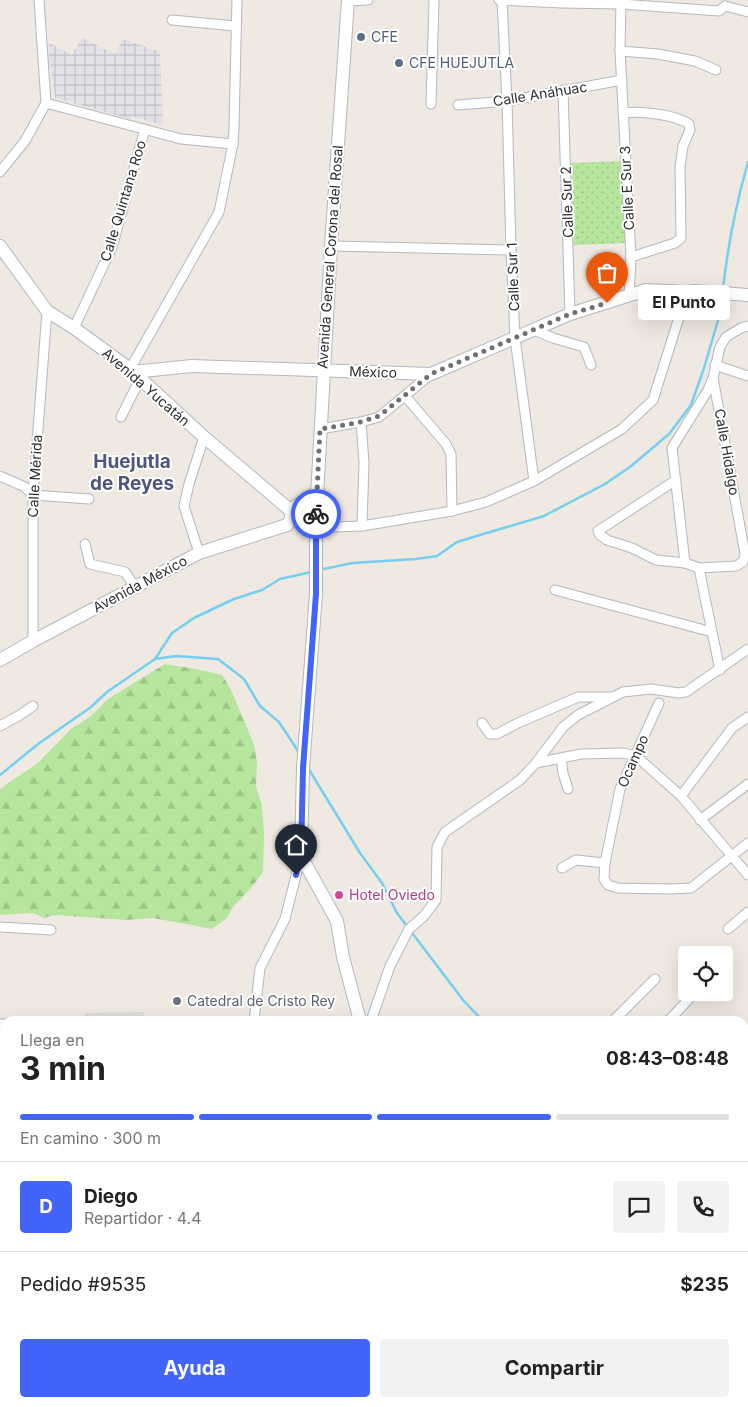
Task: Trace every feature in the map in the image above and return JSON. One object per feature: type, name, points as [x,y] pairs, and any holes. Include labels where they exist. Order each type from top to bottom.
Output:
[{"type":"street","points":[[0,172],[24,141],[46,102],[40,0]]},
{"type":"street","points":[[121,417],[134,373],[219,212],[233,144],[237,0]]},
{"type":"street","points":[[348,0],[368,0]]},
{"type":"street","name":"Avenida General Corona del Rosal","points":[[301,856],[303,768],[316,594],[316,492],[330,246],[348,0]]},
{"type":"street","points":[[431,104],[434,0]]},
{"type":"street","points":[[501,0],[621,2],[719,11],[726,3],[748,12]]},
{"type":"street","name":"Calle Sur 1","points":[[501,0],[507,101],[515,338],[534,481]]},
{"type":"street","name":"Calle E Sur 3","points":[[621,2],[620,51],[632,257],[629,296]]},
{"type":"street","points":[[172,20],[235,26]]},
{"type":"street","points":[[620,51],[658,54],[695,61],[716,70]]},
{"type":"street","name":"Calle Anáhuac","points":[[458,105],[507,101],[622,80]]},
{"type":"street","name":"Calle Sur 2","points":[[563,90],[570,314]]},
{"type":"street","points":[[46,102],[181,139],[233,144]]},
{"type":"street","points":[[623,113],[636,112],[681,118],[689,124],[690,130],[682,146],[680,167],[681,238],[675,243],[632,257]]},
{"type":"street","name":"Calle Quintana Roo","points":[[74,328],[112,247],[145,129]]},
{"type":"street","name":"Avenida Yucatán","points":[[0,246],[47,311],[74,328],[134,373],[290,518]]},
{"type":"street","points":[[330,246],[511,250]]},
{"type":"street","name":"México","points":[[134,373],[192,366],[431,374],[570,314],[646,290],[747,295]]},
{"type":"street","points":[[290,518],[334,527],[362,526],[452,511],[486,502],[534,481],[622,429],[653,400],[691,291]]},
{"type":"street","name":"Calle Mérida","points":[[33,640],[33,495],[47,311]]},
{"type":"street","points":[[685,563],[672,448],[708,390],[713,378],[720,347],[726,337],[748,326]]},
{"type":"street","points":[[534,330],[553,338],[584,346],[591,365]]},
{"type":"street","points":[[715,365],[748,376]]},
{"type":"street","points":[[320,429],[361,422],[379,416],[431,374]]},
{"type":"street","name":"Calle Hidalgo","points":[[699,568],[736,566],[743,562],[745,554],[713,378]]},
{"type":"street","points":[[405,396],[446,444],[451,454],[452,511]]},
{"type":"street","points":[[361,422],[364,462],[362,526]]},
{"type":"street","points":[[199,553],[184,506],[204,437]]},
{"type":"street","points":[[0,476],[26,487],[33,495],[89,498]]},
{"type":"street","points":[[676,480],[598,531],[607,540],[632,548],[656,560],[685,563],[699,568],[720,670]]},
{"type":"street","name":"Avenida México","points":[[0,660],[33,640],[199,553],[290,518],[316,492]]},
{"type":"street","points":[[85,544],[90,564],[125,572],[135,586]]},
{"type":"street","points":[[555,590],[712,632]]},
{"type":"street","points":[[373,1016],[390,966],[408,929],[424,916],[436,900],[436,847],[446,832],[520,780],[536,763],[563,727],[578,715],[623,692],[651,689],[679,693],[686,692],[748,649]]},
{"type":"street","points":[[482,723],[490,734],[497,734],[578,697],[614,697]]},
{"type":"street","name":"Ocampo","points":[[659,703],[620,789],[604,879],[608,884],[618,888],[691,888],[732,855]]},
{"type":"street","points":[[0,726],[32,706]]},
{"type":"street","points":[[681,796],[732,728],[748,717]]},
{"type":"street","points":[[536,763],[581,754],[623,753],[636,756],[681,796],[748,875]]},
{"type":"street","points":[[561,758],[568,789]]},
{"type":"street","points":[[700,820],[748,784]]},
{"type":"street","points":[[732,855],[748,843]]},
{"type":"street","points":[[255,1016],[260,968],[285,919],[301,856]]},
{"type":"street","points":[[301,856],[337,921],[343,957],[359,1016]]},
{"type":"street","points":[[562,868],[576,860],[606,864]]},
{"type":"street","points":[[728,929],[748,912]]},
{"type":"street","points":[[0,927],[51,930]]},
{"type":"street","points":[[619,1016],[655,979]]},
{"type":"street","points":[[673,1016],[688,1001]]},
{"type":"shaded area","points":[[82,38],[115,54],[123,39],[160,52],[163,125],[133,117],[131,119],[55,98],[49,43],[72,55]]},
{"type":"shaded area","points":[[144,1012],[144,1016],[85,1016],[85,1013]]},
{"type":"green space","points":[[623,161],[626,243],[574,245],[571,163]]},
{"type":"green space","points":[[165,664],[222,675],[231,690],[255,748],[257,764],[256,786],[262,806],[264,834],[263,872],[233,907],[227,918],[212,929],[153,918],[126,920],[55,915],[44,918],[33,913],[0,915],[0,789],[38,763],[71,729],[91,716],[108,699]]},
{"type":"waterway","points":[[723,288],[733,225],[748,162]]},
{"type":"waterway","points":[[319,570],[352,563],[437,556],[457,542],[544,516],[605,484],[630,467],[669,434],[691,405],[721,310],[722,296]]},
{"type":"waterway","points":[[0,775],[38,744],[91,707],[107,692],[155,659],[172,633],[194,618],[234,599],[262,590],[280,579],[311,572]]},
{"type":"waterway","points":[[155,659],[176,656],[218,659],[244,679],[260,706],[279,722],[300,754]]},
{"type":"waterway","points":[[308,768],[360,853],[382,883],[397,913],[463,1000],[478,1016]]},
{"type":"way so far","points":[[316,514],[320,429],[361,422],[379,416],[431,374],[570,314],[607,303]]},
{"type":"place","name":"CFE","points":[[361,37]]},
{"type":"place","name":"CFE HUEJUTLA","points":[[399,63]]},
{"type":"place","name":"El Punto","points":[[607,303]]},
{"type":"place","name":"Hotel Oviedo","points":[[339,895]]},
{"type":"place","name":"Catedral de Cristo Rey","points":[[177,1001]]},
{"type":"district","name":"Huejutla de Reyes","points":[[132,472]]},
{"type":"route","points":[[296,875],[301,856],[303,768],[316,594],[316,514]]}]
